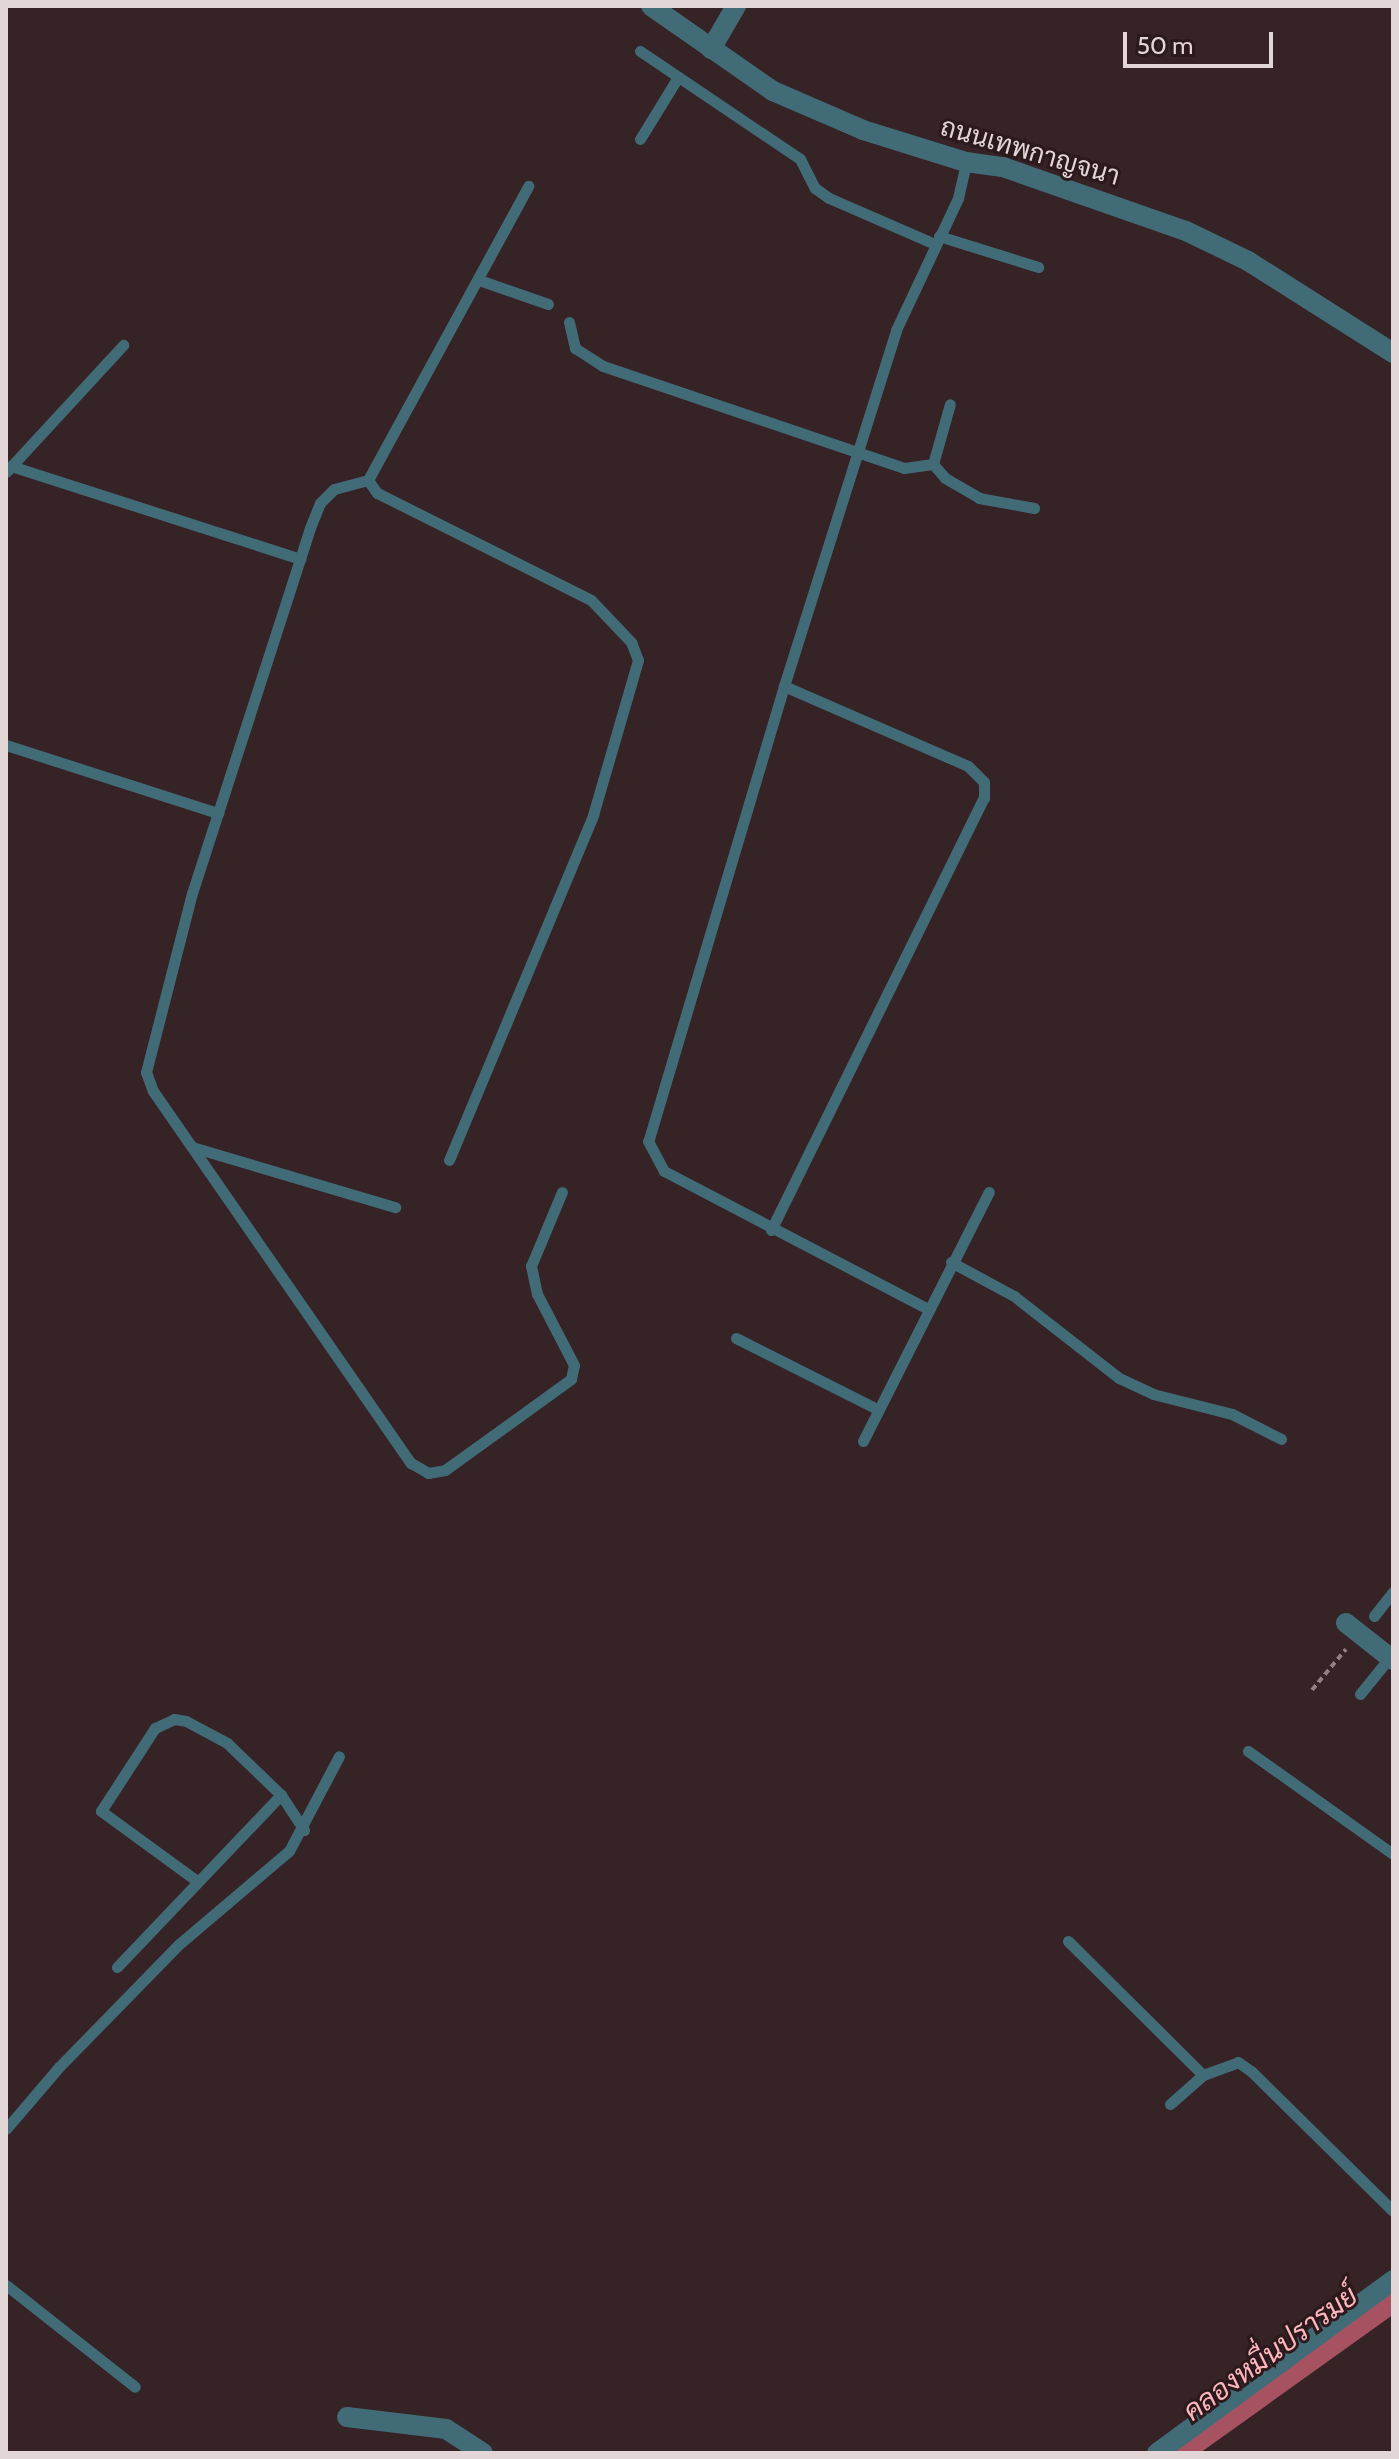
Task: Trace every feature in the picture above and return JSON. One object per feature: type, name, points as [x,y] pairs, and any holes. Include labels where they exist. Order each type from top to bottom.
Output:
[{"type":"street","name":"ถนนเทพกาญจนา","points":[[651,6],[711,49],[799,102],[863,130],[966,162],[1003,167],[1186,231],[1298,291],[1393,353]]},
{"type":"street","points":[[711,49],[736,6]]},
{"type":"street","points":[[1353,1628],[1392,1659]]},
{"type":"street","points":[[1157,2453],[1393,2280]]},
{"type":"street","points":[[347,2417],[446,2429],[483,2453]]},
{"type":"lane","points":[[640,51],[800,159],[815,188],[829,198],[937,240],[1038,267]]},
{"type":"lane","points":[[640,139],[678,77]]},
{"type":"lane","points":[[926,1308],[771,1230],[664,1171],[648,1141],[784,686],[896,330],[958,198],[966,162]]},
{"type":"lane","points":[[528,186],[368,480],[334,489],[320,503],[218,813],[146,1072],[153,1091],[411,1463],[428,1473],[445,1470],[571,1379],[574,1365],[537,1294],[531,1266],[562,1192]]},
{"type":"lane","points":[[479,280],[548,304]]},
{"type":"lane","points":[[569,322],[575,348],[603,366],[904,468],[933,464]]},
{"type":"lane","points":[[123,345],[9,469],[300,559]]},
{"type":"lane","points":[[933,464],[950,404]]},
{"type":"lane","points":[[933,464],[945,478],[979,498],[1034,508]]},
{"type":"lane","points":[[368,480],[377,493],[591,600],[631,642],[638,660],[593,815],[449,1160]]},
{"type":"lane","points":[[771,1230],[984,798],[984,782],[968,766],[784,686]]},
{"type":"lane","points":[[6,745],[218,813]]},
{"type":"lane","points":[[191,1147],[395,1207]]},
{"type":"lane","points":[[863,1441],[875,1408],[989,1192]]},
{"type":"lane","points":[[951,1262],[1014,1296],[1119,1378],[1153,1394],[1232,1414],[1281,1439]]},
{"type":"lane","points":[[736,1338],[875,1408]]},
{"type":"lane","points":[[1374,1616],[1393,1592]]},
{"type":"lane","points":[[1360,1694],[1392,1659]]},
{"type":"lane","points":[[197,1881],[101,1811],[155,1728],[186,1721],[214,1734],[281,1795],[304,1830]]},
{"type":"lane","points":[[1248,1751],[1393,1854]]},
{"type":"lane","points":[[6,2129],[114,2008],[178,1945],[271,1869],[304,1830],[339,1756]]},
{"type":"lane","points":[[117,1967],[281,1795]]},
{"type":"lane","points":[[1068,1941],[1203,2075]]},
{"type":"lane","points":[[1170,2104],[1203,2075],[1238,2062],[1251,2071],[1393,2211]]},
{"type":"lane","points":[[6,2285],[135,2387]]},
{"type":"path","points":[[1312,1690],[1353,1628]]},
{"type":"waterway","name":"คลองหมื่นปรารมย์","points":[[1181,2453],[1393,2301]]}]
